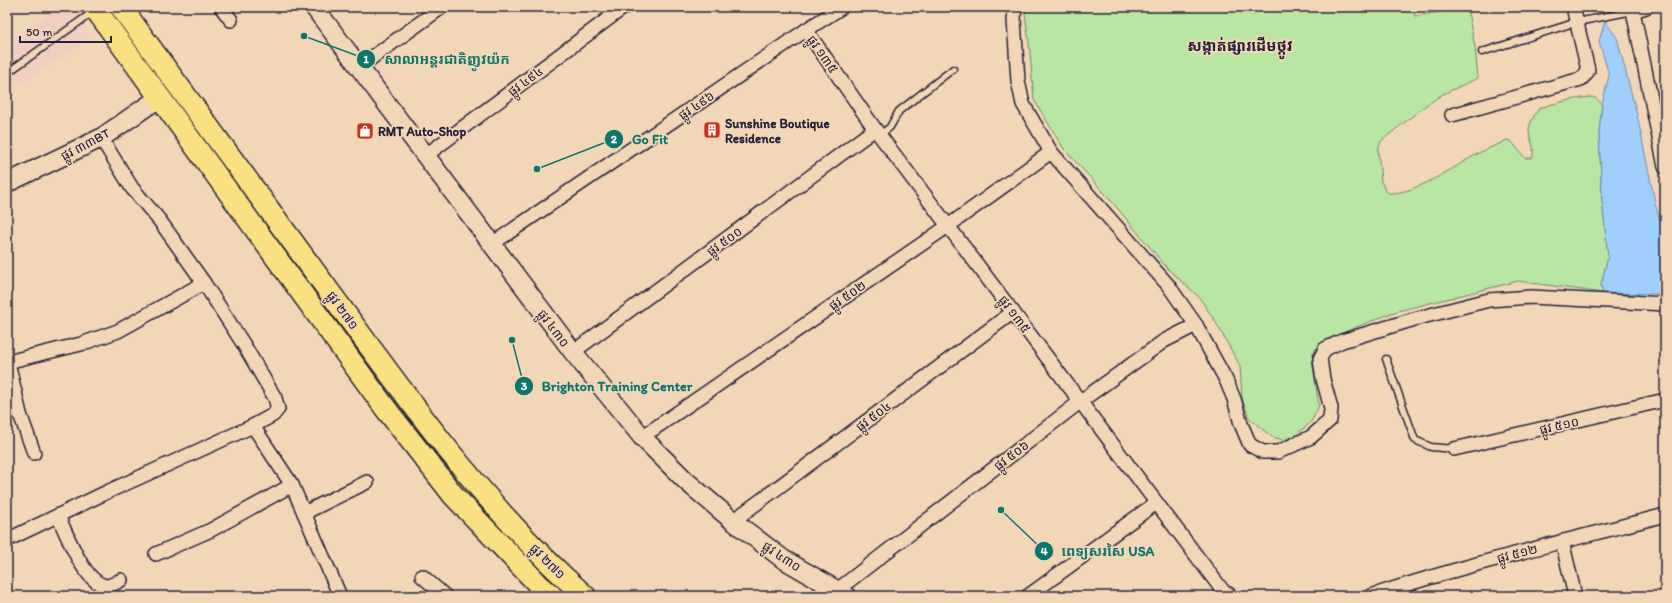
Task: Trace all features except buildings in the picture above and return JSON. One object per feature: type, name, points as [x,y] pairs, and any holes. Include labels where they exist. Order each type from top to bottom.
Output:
[{"type":"main road","name":"ផ្លូវ ២៧១","points":[[121,7],[404,394],[472,481],[553,568],[585,596]]},
{"type":"main road","name":"ផ្លូវ ២៧១","points":[[95,8],[386,409],[454,496],[539,585],[552,596]]},
{"type":"street","points":[[221,7],[231,20]]},
{"type":"street","name":"ផ្លូវ ៤៣០","points":[[314,7],[573,352],[642,437],[686,481],[733,521],[783,558],[839,594]]},
{"type":"street","points":[[359,67],[442,7]]},
{"type":"street","name":"ផ្លូវ ៤៩៤","points":[[426,156],[624,7]]},
{"type":"street","name":"ផ្លូវ ៤៩៦","points":[[492,244],[842,7]]},
{"type":"street","points":[[1015,7],[1014,20],[1020,89],[1023,104],[1051,152],[1168,285],[1196,326],[1226,380],[1250,445],[1263,452],[1278,452],[1311,437],[1330,420],[1331,408],[1323,379],[1320,359],[1324,349],[1342,341],[1418,318],[1489,300],[1531,297],[1665,304]]},
{"type":"street","points":[[1452,115],[1581,79],[1588,70],[1573,7]]},
{"type":"street","points":[[1646,7],[1633,11],[1665,168]]},
{"type":"street","name":"ផ្លូវ ១៣៥","points":[[806,30],[878,132],[1226,596]]},
{"type":"street","name":"ផ្លូវ ៣៣BT","points":[[7,183],[101,138],[159,98]]},
{"type":"street","name":"ផ្លូវ ៥០០","points":[[573,352],[878,132]]},
{"type":"street","points":[[7,540],[253,426],[273,416],[278,409],[275,398],[244,345],[204,283],[160,221],[132,188],[101,138]]},
{"type":"street","name":"ផ្លូវ ៥០២","points":[[642,437],[948,226],[1051,152]]},
{"type":"street","points":[[34,452],[20,414],[7,362],[81,344],[118,331],[204,283]]},
{"type":"street","name":"ផ្លូវ ៥០៤","points":[[733,521],[1013,312]]},
{"type":"street","name":"ផ្លូវ ៥០៦","points":[[839,594],[1081,401],[1164,341],[1196,326]]},
{"type":"street","name":"ផ្លូវ ៥១០","points":[[1454,450],[1665,400]]},
{"type":"street","points":[[253,426],[292,485],[340,596]]},
{"type":"street","points":[[304,513],[367,482]]},
{"type":"street","points":[[156,554],[211,530],[292,485]]},
{"type":"street","points":[[1028,596],[1156,503]]},
{"type":"street","name":"ផ្លូវ ៥១២","points":[[1371,596],[1407,584],[1562,541],[1665,515]]},
{"type":"street","points":[[58,516],[85,572],[105,586],[110,586],[121,580]]},
{"type":"street","points":[[1562,541],[1575,596]]},
{"type":"street","points":[[422,576],[445,596]]},
{"type":"lane","points":[[7,73],[95,8]]},
{"type":"lane","points":[[1482,52],[1577,22],[1614,13],[1633,11]]},
{"type":"lane","points":[[878,132],[890,127],[899,111],[954,69]]},
{"type":"lane","points":[[1386,358],[1415,440],[1431,447],[1454,450]]},
{"type":"shaded area","points":[[59,7],[67,7],[91,39],[7,92],[7,43]]},
{"type":"green space","points":[[1027,7],[1413,7],[1415,16],[1467,8],[1475,47],[1478,78],[1443,94],[1425,106],[1381,141],[1378,150],[1381,181],[1385,190],[1388,193],[1399,192],[1422,185],[1479,153],[1507,140],[1511,141],[1525,158],[1532,158],[1533,148],[1529,129],[1532,120],[1539,109],[1573,99],[1595,98],[1602,104],[1599,133],[1602,200],[1608,256],[1601,285],[1603,293],[1518,281],[1394,312],[1325,340],[1313,352],[1312,361],[1319,406],[1311,422],[1296,435],[1284,440],[1272,437],[1249,418],[1242,398],[1240,366],[1214,319],[1198,296],[1169,270],[1108,197],[1064,149],[1034,100],[1025,14]]},
{"type":"water","points":[[1605,21],[1617,38],[1637,115],[1656,207],[1665,236],[1665,294],[1603,293],[1601,285],[1608,256],[1602,200],[1599,133],[1602,104],[1609,75],[1599,41]]},
{"type":"place","name":"សាលាអន្តរជាតិញូវយ៉ក","points":[[304,36]]},
{"type":"place","name":"Sunshine Boutique Residence","points":[[712,130]]},
{"type":"place","name":"RMT Auto-Shop","points":[[365,131]]},
{"type":"place","name":"Go Fit","points":[[537,169]]},
{"type":"place","name":"Brighton Training Center","points":[[512,340]]},
{"type":"place","name":"ពេទ្យសរសៃ USA","points":[[1001,510]]},
{"type":"district","name":"សង្កាត់ផ្សារដើមថ្កូវ","points":[[1240,46]]}]
